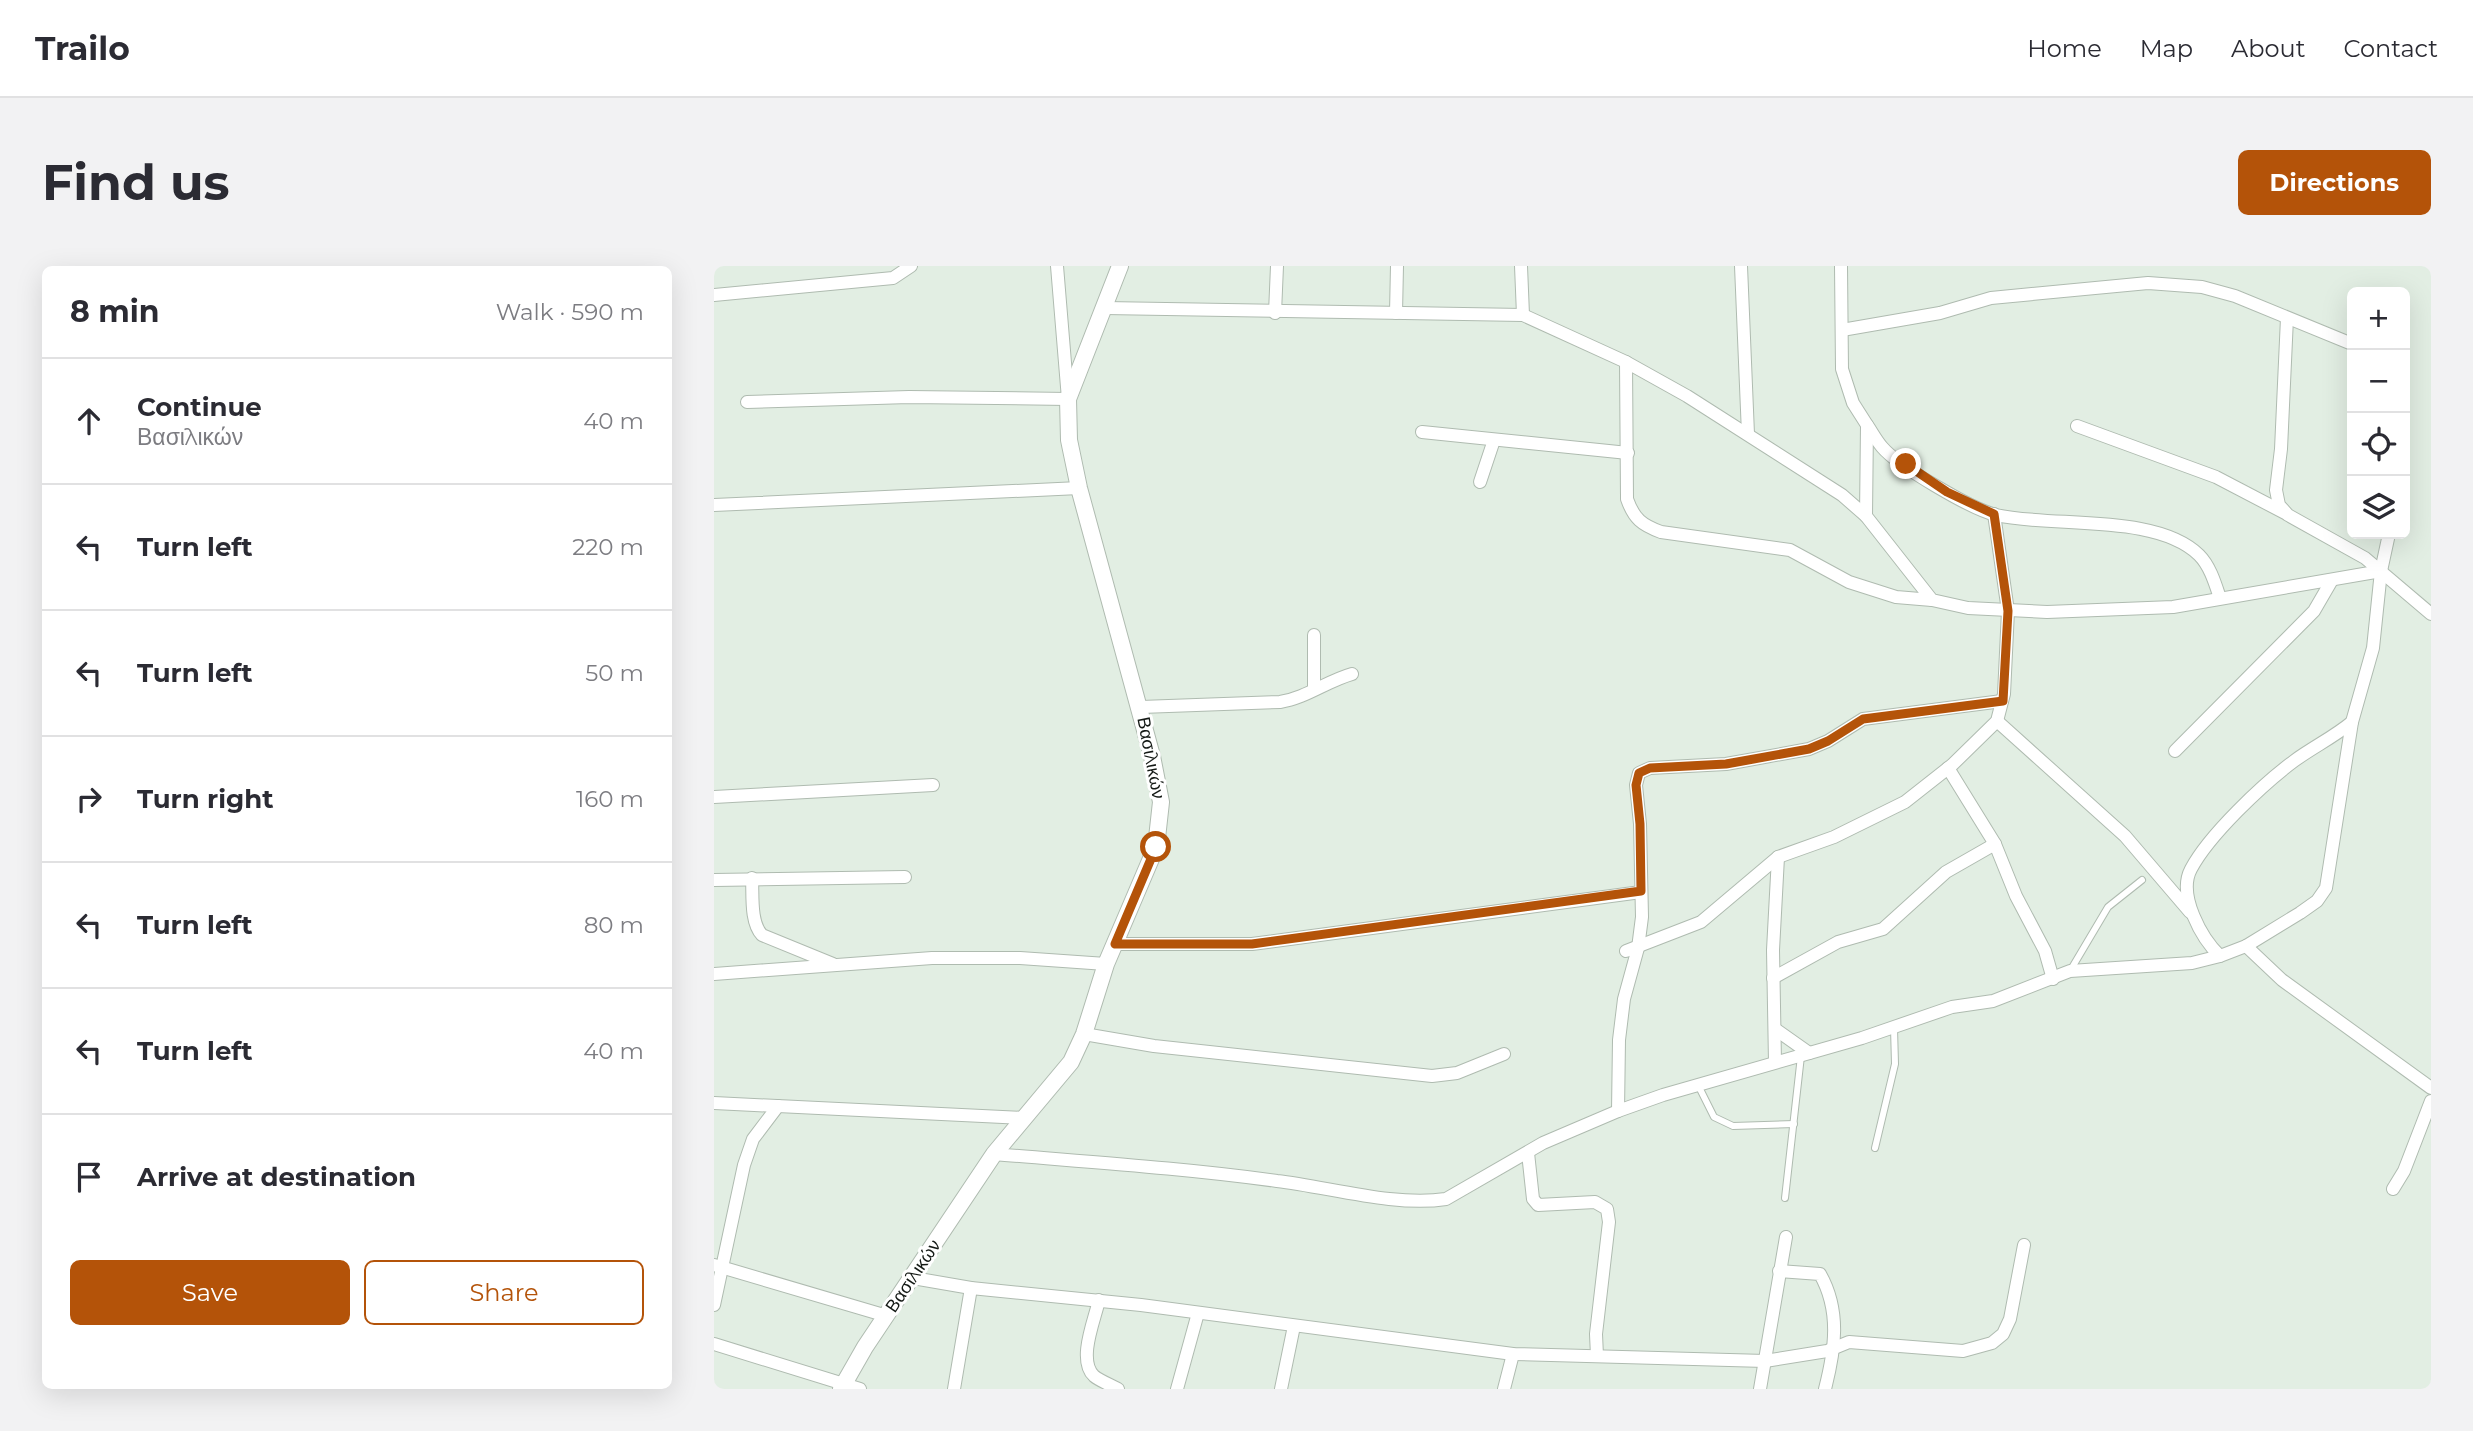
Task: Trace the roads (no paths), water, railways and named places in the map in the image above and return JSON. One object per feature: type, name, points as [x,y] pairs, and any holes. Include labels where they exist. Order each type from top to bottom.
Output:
[{"type":"street","points":[[714,295],[892,278],[911,266]]},
{"type":"street","points":[[747,402],[909,397],[1068,399],[1057,266]]},
{"type":"street","name":"Βασιλικών","points":[[842,1386],[994,1154],[1070,1062],[1084,1034],[1106,964],[1145,879],[1160,832],[1161,802],[1141,707],[1079,488],[1069,440],[1068,399],[1120,266]]},
{"type":"street","points":[[1275,313],[1277,266]]},
{"type":"street","points":[[1396,313],[1397,266]]},
{"type":"street","points":[[1521,266],[1523,315]]},
{"type":"street","points":[[1741,266],[1748,434]]},
{"type":"street","points":[[1841,266],[1842,369],[1853,403],[1883,449],[1947,492],[1994,514],[2040,521],[2114,525],[2170,538],[2200,556],[2213,577],[2220,598]]},
{"type":"street","points":[[1842,330],[1940,313],[1991,298],[2127,283],[2202,287],[2235,296],[2347,342]]},
{"type":"street","points":[[1105,307],[1275,313],[1523,315],[1626,362],[1748,434],[1842,495],[1866,516],[1932,600]]},
{"type":"street","points":[[2287,318],[2276,490],[2279,505],[2288,515]]},
{"type":"street","points":[[1626,362],[1627,499],[1632,514],[1642,524],[1661,532],[1790,551],[1859,586],[1896,597],[2008,611],[2173,607],[2381,570]]},
{"type":"street","points":[[1866,516],[1867,425]]},
{"type":"street","points":[[2077,426],[2216,477],[2318,528],[2381,570],[2431,614]]},
{"type":"street","points":[[1422,432],[1628,453]]},
{"type":"street","points":[[1480,482],[1494,440]]},
{"type":"street","points":[[714,505],[1079,488]]},
{"type":"street","points":[[1632,949],[1701,922],[1778,857],[1809,848],[1894,808],[1948,768],[1997,721],[2003,701],[2008,611],[1994,514]]},
{"type":"street","points":[[994,1154],[1214,1172],[1431,1202],[1446,1199],[1528,1153],[1618,1111],[1894,1028],[1952,1007],[1993,1001],[2070,971],[2192,963],[2246,946],[2309,907],[2326,888],[2352,722],[2373,648],[2381,570],[2388,539]]},
{"type":"street","points":[[2175,751],[2314,611],[2332,580]]},
{"type":"street","points":[[1314,635],[1314,689]]},
{"type":"street","points":[[1141,707],[1295,700],[1330,680],[1352,674]]},
{"type":"street","points":[[1618,1111],[1619,1040],[1641,891],[1640,824],[1636,785],[1639,773],[1650,768],[1726,764],[1809,749],[1828,741],[1863,719],[1892,713],[2003,701]]},
{"type":"street","points":[[1997,721],[2125,836],[2169,883],[2197,921],[2209,946],[2220,956]]},
{"type":"street","points":[[2197,921],[2187,882],[2190,870],[2236,814],[2295,760],[2352,722]]},
{"type":"street","points":[[1948,768],[1995,844],[2016,896],[2045,951],[2053,979]]},
{"type":"street","points":[[714,797],[933,785]]},
{"type":"street","points":[[1773,978],[1838,942],[1883,929],[1945,872],[1995,844]]},
{"type":"street","points":[[1775,1062],[1773,978],[1778,857]]},
{"type":"street","points":[[714,880],[905,877]]},
{"type":"street","points":[[752,878],[754,915],[757,929],[762,935],[838,966]]},
{"type":"street","points":[[1115,944],[1252,944],[1641,891]]},
{"type":"street","points":[[2246,946],[2282,980],[2431,1088]]},
{"type":"street","points":[[714,974],[932,958],[1020,958],[1106,964]]},
{"type":"street","points":[[1775,1029],[1805,1055]]},
{"type":"street","points":[[1084,1034],[1154,1046],[1432,1076],[1457,1073],[1504,1054]]},
{"type":"street","points":[[2393,1189],[2404,1171],[2431,1101]]},
{"type":"street","points":[[714,1103],[1024,1118]]},
{"type":"street","points":[[714,1305],[719,1267],[744,1165],[753,1139],[778,1106]]},
{"type":"street","points":[[1528,1153],[1533,1199],[1538,1205],[1595,1202],[1607,1209],[1609,1222],[1596,1334],[1597,1356]]},
{"type":"street","points":[[1760,1389],[1786,1237]]},
{"type":"street","points":[[913,1278],[971,1288],[1198,1312],[1513,1354],[1765,1361],[1794,1358],[1865,1340],[1963,1351],[1992,1343],[2003,1334],[2010,1319],[2024,1244]]},
{"type":"street","points":[[719,1267],[887,1316]]},
{"type":"street","points":[[1779,1271],[1820,1274],[1825,1284],[1836,1326],[1836,1348],[1825,1389]]},
{"type":"street","points":[[954,1389],[971,1288]]},
{"type":"street","points":[[1099,1300],[1086,1358],[1088,1368],[1094,1376],[1118,1389]]},
{"type":"street","points":[[1177,1389],[1198,1312]]},
{"type":"street","points":[[1281,1389],[1294,1326]]},
{"type":"street","points":[[714,1344],[842,1386],[860,1389]]},
{"type":"street","points":[[1504,1389],[1513,1354]]},
{"type":"lane","points":[[2070,971],[2108,907],[2142,880]]},
{"type":"lane","points":[[1875,1149],[1895,1064],[1894,1028]]},
{"type":"lane","points":[[1785,1198],[1805,1055]]},
{"type":"lane","points":[[1699,1087],[1714,1117],[1732,1126],[1794,1124]]}]
